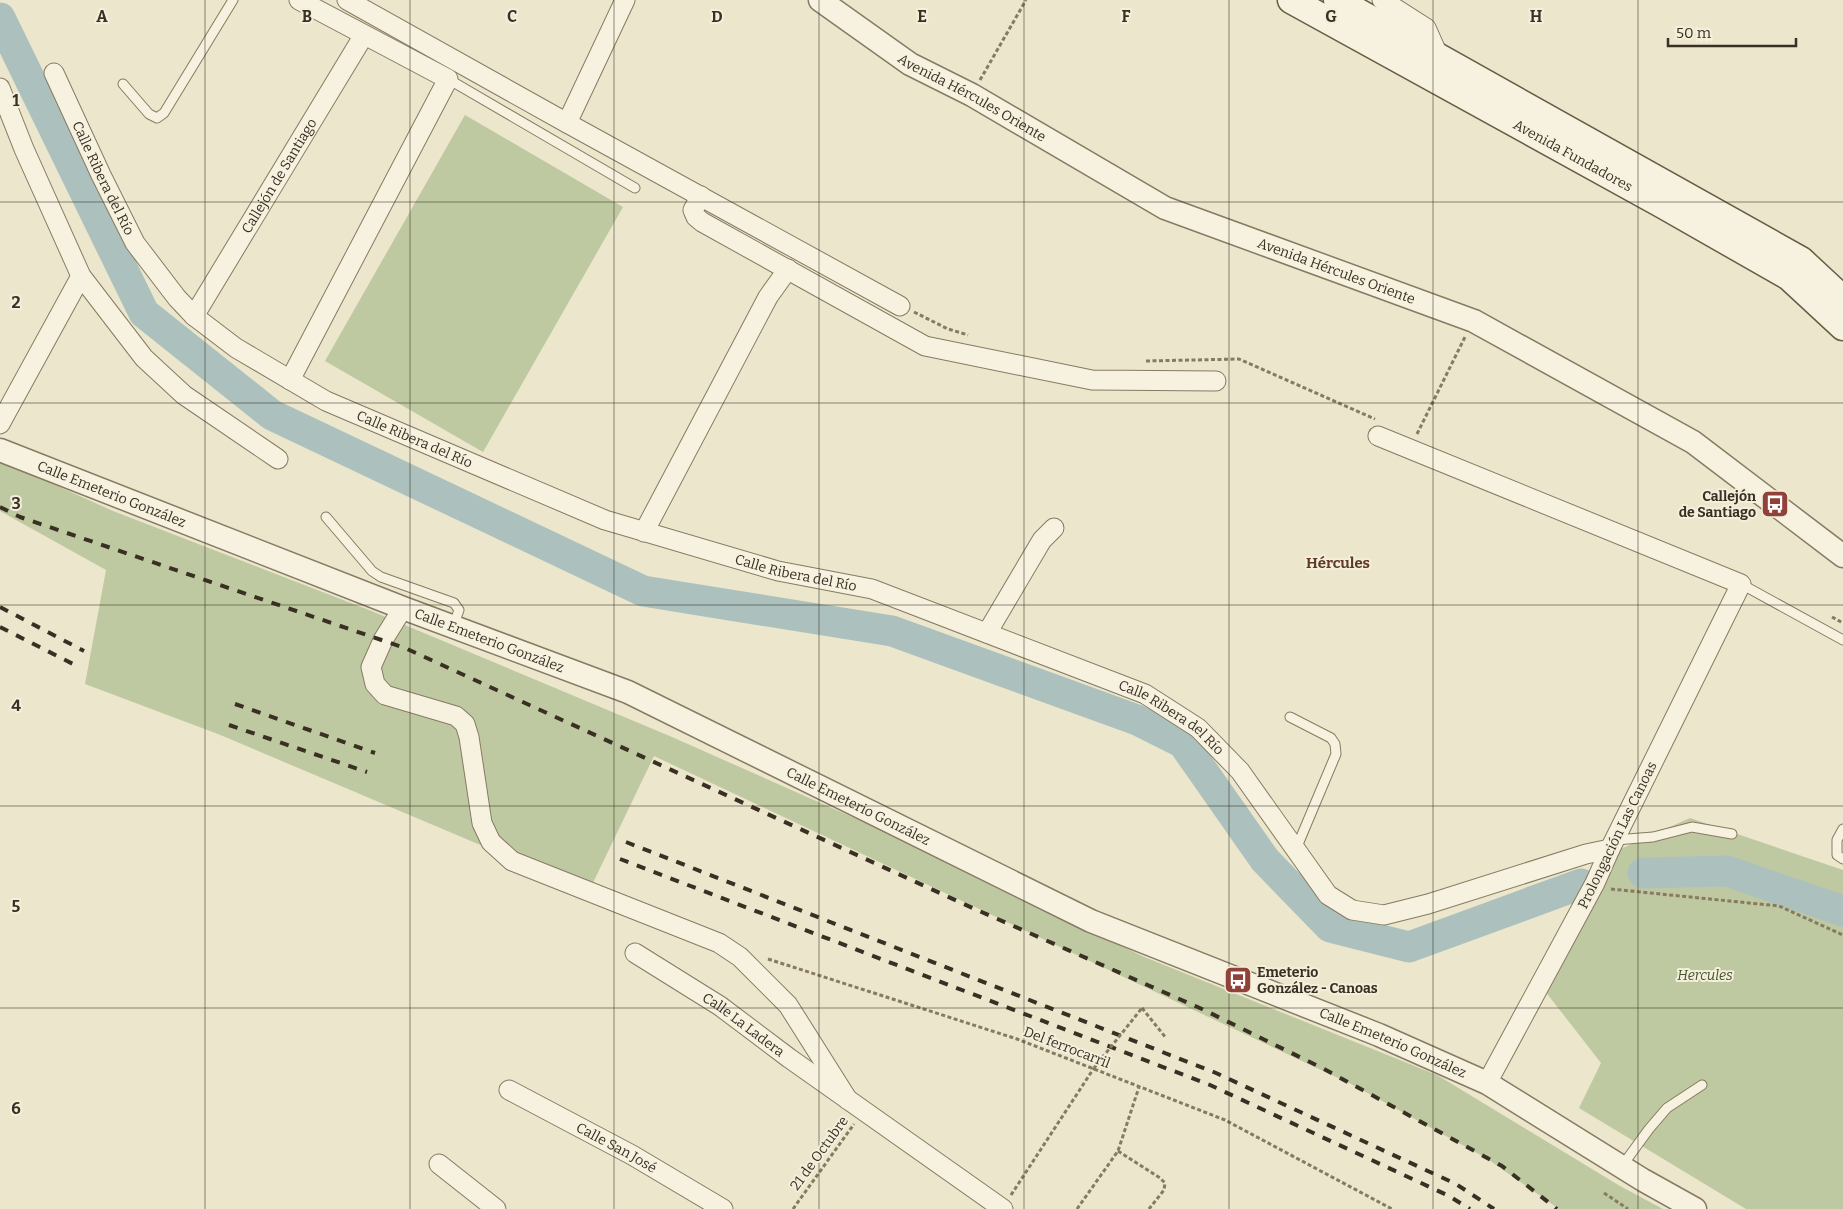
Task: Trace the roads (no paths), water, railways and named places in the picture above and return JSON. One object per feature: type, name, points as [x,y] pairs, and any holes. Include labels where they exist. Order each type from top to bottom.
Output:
[{"type":"main road","name":"Avenida Fundadores","points":[[1291,0],[1663,205],[1789,277],[1843,327]]},
{"type":"main road","name":"Avenida Fundadores","points":[[1337,0],[1801,260],[1843,299]]},
{"type":"street","points":[[290,380],[448,79],[298,0]]},
{"type":"street","points":[[347,0],[900,306]]},
{"type":"street","points":[[567,123],[626,0]]},
{"type":"street","name":"Avenida Hércules Oriente","points":[[820,0],[910,64],[972,95],[1165,208],[1474,321],[1693,442],[1843,556]]},
{"type":"street","points":[[1382,0],[1426,28],[1439,57]]},
{"type":"street","name":"Callejón de Santiago","points":[[194,316],[364,35]]},
{"type":"street","name":"Calle Ribera del Río","points":[[54,73],[100,176],[135,243],[177,298],[194,316],[236,348],[326,402],[606,520],[778,571],[872,589],[1145,694],[1198,728],[1240,771],[1328,895],[1352,910],[1384,915],[1428,904],[1612,844]]},
{"type":"street","points":[[0,88],[24,148],[81,276],[144,358],[177,389],[278,459]]},
{"type":"street","points":[[701,196],[693,210],[702,222],[925,346],[1092,380],[1216,381]]},
{"type":"street","points":[[644,532],[768,297],[788,269]]},
{"type":"street","points":[[0,424],[81,276]]},
{"type":"street","points":[[1378,436],[1741,584]]},
{"type":"street","name":"Calle Emeterio González","points":[[0,450],[453,627],[628,692],[1091,921],[1380,1035],[1487,1083],[1695,1209]]},
{"type":"street","points":[[987,633],[1042,540],[1054,528]]},
{"type":"street","name":"Prolongación Las Canoas","points":[[1487,1083],[1592,888],[1741,584]]},
{"type":"street","name":"Calle La Ladera","points":[[404,608],[383,640],[372,667],[375,684],[385,695],[456,716],[465,724],[469,737],[482,823],[491,842],[512,861],[719,943],[740,957],[788,1005],[856,1106]]},
{"type":"street","name":"Calle La Ladera","points":[[635,953],[720,1006],[788,1058],[1002,1209]]},
{"type":"street","name":"Calle San José","points":[[509,1090],[632,1155],[722,1209]]},
{"type":"street","points":[[439,1164],[496,1209]]},
{"type":"lane","points":[[123,84],[149,114],[158,118],[164,113],[234,0]]},
{"type":"lane","points":[[448,79],[635,188]]},
{"type":"lane","points":[[326,517],[372,571],[381,577],[454,603],[459,610],[453,627]]},
{"type":"lane","points":[[1741,584],[1843,640]]},
{"type":"lane","points":[[1290,717],[1331,738],[1335,744],[1336,754],[1296,849]]},
{"type":"lane","points":[[1612,844],[1653,837],[1692,827],[1732,834]]},
{"type":"lane","points":[[1843,829],[1837,840],[1837,854],[1843,859]]},
{"type":"lane","points":[[1622,1166],[1663,1113],[1702,1085]]},
{"type":"waterway","points":[[0,18],[144,313],[272,415],[643,591],[892,631],[1137,720],[1183,743],[1265,860],[1330,927],[1409,947],[1581,884]]},
{"type":"waterway","points":[[1643,873],[1727,871],[1843,911]]},
{"type":"railway","points":[[0,507],[20,517],[405,648],[977,910],[1202,1009],[1324,1069],[1502,1166],[1557,1209]]},
{"type":"railway","points":[[0,607],[84,651]]},
{"type":"railway","points":[[0,627],[77,666]]},
{"type":"railway","points":[[235,704],[375,753]]},
{"type":"railway","points":[[229,725],[367,772]]},
{"type":"railway","points":[[626,842],[1216,1073],[1456,1184],[1494,1209]]},
{"type":"railway","points":[[620,859],[1210,1085],[1449,1196],[1470,1209]]},
{"type":"place","name":"Callejón de Santiago","points":[[1775,504]]},
{"type":"place","name":"Emeterio González - Canoas","points":[[1238,980]]},
{"type":"district","name":"Hércules","points":[[1338,563]]},
{"type":"park label","name":"Hercules","points":[[1705,975]]}]
